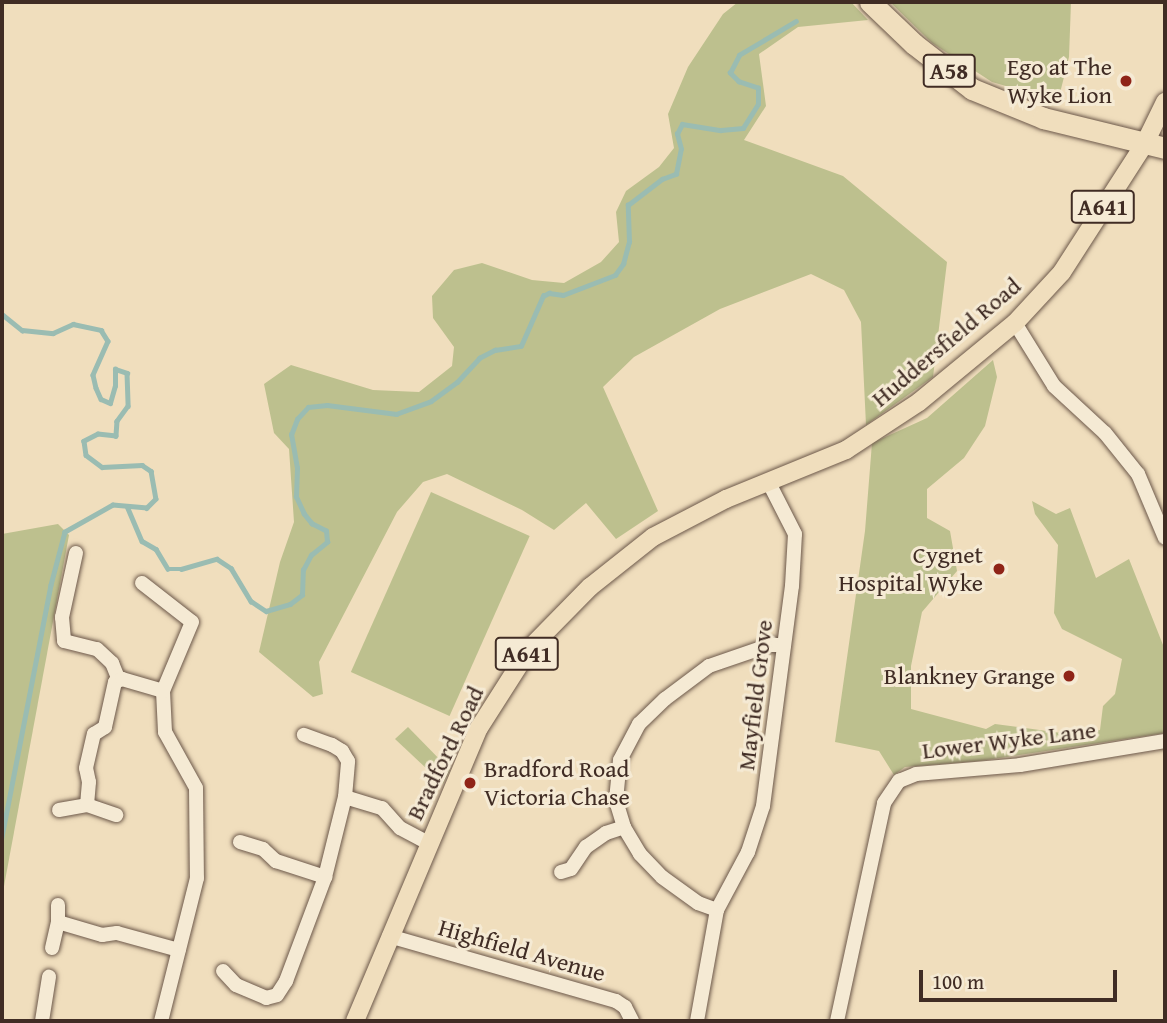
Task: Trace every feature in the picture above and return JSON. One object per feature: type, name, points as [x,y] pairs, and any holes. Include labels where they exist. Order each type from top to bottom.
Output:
[{"type":"highway","name":"A58","points":[[870,2],[914,44],[972,89],[1043,118],[1155,146]]},
{"type":"main road","name":"Huddersfield Road","points":[[865,438],[919,402],[1015,323],[1062,272],[1155,146],[1165,102]]},
{"type":"main road","name":"Bradford Road","points":[[355,1021],[428,843],[479,728],[530,648],[590,587],[653,537],[726,499],[846,450],[865,438]]},
{"type":"street","points":[[1015,323],[1054,386],[1105,433],[1138,474],[1165,538]]},
{"type":"street","name":"Mayfield Grove","points":[[697,1021],[717,910],[748,852],[764,806],[795,534],[769,483]]},
{"type":"street","points":[[76,553],[62,617],[64,641],[97,649],[112,663],[119,680]]},
{"type":"street","points":[[142,583],[192,622],[163,691],[165,732],[197,788],[197,878],[161,1021]]},
{"type":"street","points":[[717,910],[698,903],[662,877],[640,854],[624,827],[616,800],[620,760],[639,724],[664,699],[709,666],[770,645],[784,645]]},
{"type":"street","points":[[119,680],[163,691]]},
{"type":"street","points":[[87,805],[89,782],[86,768],[94,734],[105,727],[115,682],[119,680]]},
{"type":"street","points":[[223,971],[236,985],[266,998],[277,995],[286,981],[325,877],[345,797],[348,761],[342,751],[304,735]]},
{"type":"street","name":"Lower Wyke Lane","points":[[837,1021],[884,803],[900,781],[916,774],[1020,765],[1165,741]]},
{"type":"street","points":[[345,797],[382,808],[400,828],[428,843]]},
{"type":"street","points":[[59,810],[87,805],[116,816]]},
{"type":"street","points":[[561,872],[571,869],[586,847],[606,833],[624,827]]},
{"type":"street","points":[[240,842],[263,849],[276,861],[325,877]]},
{"type":"street","points":[[52,948],[58,922],[58,905]]},
{"type":"street","points":[[58,922],[102,935],[117,933],[179,950]]},
{"type":"street","name":"Highfield Avenue","points":[[389,936],[617,1001],[625,1006],[632,1021]]},
{"type":"street","points":[[42,1021],[49,977]]},
{"type":"green space","points":[[738,2],[851,2],[868,20],[798,27],[759,54],[766,106],[744,140],[843,176],[947,262],[933,377],[866,425],[861,322],[844,290],[811,274],[720,309],[634,357],[603,387],[658,511],[616,539],[586,503],[554,530],[522,510],[447,474],[423,482],[397,512],[319,662],[323,694],[313,697],[259,652],[280,562],[294,522],[289,449],[274,433],[264,384],[291,365],[373,390],[419,392],[452,366],[454,347],[433,318],[432,296],[454,270],[482,263],[532,280],[564,283],[601,262],[619,242],[616,212],[626,191],[659,167],[674,148],[668,114],[688,67],[723,14]]},
{"type":"green space","points":[[890,2],[1071,2],[1069,57],[1058,101],[992,82],[932,43]]},
{"type":"green space","points":[[993,360],[997,377],[985,426],[964,458],[927,489],[927,518],[950,531],[957,571],[922,612],[911,666],[911,709],[986,729],[995,724],[1076,735],[1100,730],[1103,706],[1115,694],[1122,659],[1062,629],[1054,613],[1058,545],[1035,514],[1032,501],[1056,514],[1070,508],[1096,578],[1129,559],[1165,650],[1165,733],[979,761],[905,767],[894,775],[879,751],[835,742],[865,531],[872,443],[927,418]]},
{"type":"green space","points":[[431,492],[530,536],[450,716],[351,672]]},
{"type":"green space","points":[[58,524],[69,535],[2,897],[2,534]]},
{"type":"green space","points":[[408,727],[450,770],[443,784],[395,739]]},
{"type":"waterway","points":[[127,506],[142,541],[156,549],[168,569],[181,569],[217,559],[231,568],[251,601],[266,611],[290,604],[302,595],[303,570],[311,555],[327,542],[326,531],[312,524],[296,497],[297,468],[291,435],[297,419],[308,407],[327,405],[396,414],[431,401],[457,382],[479,358],[495,350],[521,346],[543,296],[549,293],[563,295],[615,275],[623,264],[629,242],[628,205],[662,179],[676,174],[681,149],[677,134],[682,124],[721,130],[743,128],[758,104],[758,88],[739,82],[730,73],[739,55],[796,21]]},
{"type":"waterway","points":[[2,314],[22,330],[53,333],[73,324],[101,330],[108,341],[93,375],[96,388],[101,399],[110,403],[115,386],[115,369],[127,373],[128,406],[117,421],[116,436],[98,434],[84,441],[86,455],[102,467],[142,465],[151,471],[156,499],[147,508],[113,505],[65,532],[51,585],[2,838]]},
{"type":"place","name":"Ego at The Wyke Lion","points":[[1126,81]]},
{"type":"place","name":"Cygnet Hospital Wyke","points":[[999,569]]},
{"type":"place","name":"Blankney Grange","points":[[1069,676]]},
{"type":"place","name":"Bradford Road Victoria Chase","points":[[470,783]]}]
